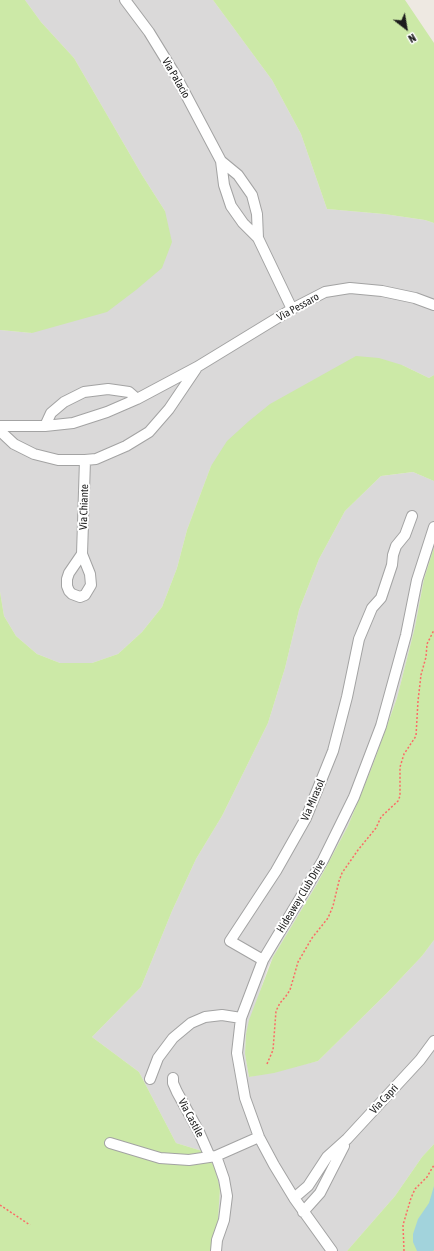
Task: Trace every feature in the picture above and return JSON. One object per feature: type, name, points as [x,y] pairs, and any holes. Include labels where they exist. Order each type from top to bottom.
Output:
[{"type":"street","name":"Via Palacio","points":[[125,0],[149,32],[176,76],[221,161],[224,186],[231,206],[243,223],[258,238],[292,309]]},
{"type":"street","name":"Via Palacio","points":[[221,161],[238,175],[252,195],[257,214],[258,238]]},
{"type":"street","name":"Via Pessaro","points":[[0,426],[45,426],[73,423],[106,412],[197,367],[292,309],[325,292],[350,288],[382,291],[415,298],[434,305]]},
{"type":"street","name":"Via Pessaro","points":[[0,431],[14,444],[34,454],[58,460],[85,460],[96,458],[126,446],[149,432],[169,409],[197,367]]},
{"type":"street","points":[[45,426],[51,413],[64,402],[84,392],[108,389],[129,392],[137,398]]},
{"type":"street","name":"Via Chiante","points":[[82,554],[85,460]]},
{"type":"street","name":"Via Mirasol","points":[[263,960],[230,941],[276,871],[306,818],[333,751],[347,697],[359,639],[372,608],[381,598],[392,565],[396,546],[405,534],[412,516]]},
{"type":"street","name":"Hideaway Club Drive","points":[[332,1251],[294,1198],[259,1137],[245,1098],[237,1053],[241,1018],[263,960],[323,860],[354,797],[381,726],[406,635],[417,580],[434,527]]},
{"type":"street","points":[[150,1079],[158,1058],[173,1038],[191,1023],[205,1017],[222,1015],[241,1018]]},
{"type":"street","name":"Via Capri","points":[[294,1198],[308,1186],[327,1157],[348,1138],[420,1060],[434,1041]]},
{"type":"street","name":"Via Capri","points":[[420,1060],[434,1054]]},
{"type":"street","name":"Via Castile","points":[[173,1078],[173,1083],[177,1092],[224,1179],[227,1196],[224,1220],[217,1240],[216,1251]]},
{"type":"street","points":[[110,1143],[160,1158],[189,1160],[213,1157],[259,1137]]},
{"type":"street","name":"Via Capri","points":[[303,1212],[320,1193],[348,1138]]},
{"type":"path","points":[[267,1064],[273,1050],[276,1011],[290,990],[298,962],[312,938],[328,918],[333,906],[338,882],[342,873],[376,828],[381,817],[398,801],[400,796],[400,767],[404,754],[416,736],[421,675],[426,657],[427,644],[434,630]]},
{"type":"path","points":[[404,1251],[403,1225],[411,1198],[415,1189],[427,1177],[434,1165]]},
{"type":"path","points":[[0,1205],[30,1225]]},
{"type":"shaded area","points":[[25,0],[213,0],[272,80],[301,134],[327,209],[384,214],[425,220],[434,223],[434,375],[429,378],[402,365],[211,466],[187,530],[177,568],[162,607],[142,632],[118,654],[92,663],[60,663],[37,654],[16,636],[4,616],[0,592],[0,330],[32,333],[165,211],[142,175],[74,58],[41,22]]},
{"type":"shaded area","points":[[413,472],[434,481],[434,547],[424,579],[415,627],[397,698],[372,767],[348,826],[317,884],[268,967],[246,1034],[245,1054],[249,1077],[318,1061],[387,993],[422,956],[434,940],[434,1144],[422,1157],[395,1196],[347,1251],[212,1251],[218,1220],[220,1188],[202,1151],[176,1143],[139,1072],[92,1037],[141,987],[172,911],[196,859],[222,816],[268,723],[285,668],[299,610],[319,559],[345,511],[381,476]]},
{"type":"green space","points":[[0,0],[25,0],[41,22],[74,58],[142,175],[165,211],[172,242],[162,268],[107,312],[32,333],[0,330]]},
{"type":"green space","points":[[213,0],[405,0],[434,43],[434,223],[425,220],[384,214],[327,209],[301,134],[272,80]]},
{"type":"green space","points":[[356,356],[379,358],[402,365],[429,378],[434,375],[434,481],[413,472],[381,476],[345,511],[319,559],[299,610],[285,668],[268,723],[222,816],[196,859],[172,911],[141,987],[92,1037],[139,1072],[176,1143],[202,1151],[214,1166],[220,1188],[218,1220],[212,1251],[0,1251],[0,592],[4,616],[16,636],[37,654],[60,663],[92,663],[118,654],[142,632],[162,607],[177,568],[187,530],[211,466],[227,441],[270,404]]},
{"type":"green space","points":[[434,547],[434,940],[422,956],[387,993],[318,1061],[274,1073],[249,1077],[245,1054],[246,1034],[249,1020],[273,957],[317,884],[348,826],[372,767],[397,698],[415,627],[424,579]]},
{"type":"green space","points":[[434,1144],[434,1251],[347,1251],[395,1196],[422,1157]]},
{"type":"water","points":[[434,1186],[434,1250],[417,1251],[413,1242],[413,1234],[418,1219],[429,1203]]}]
